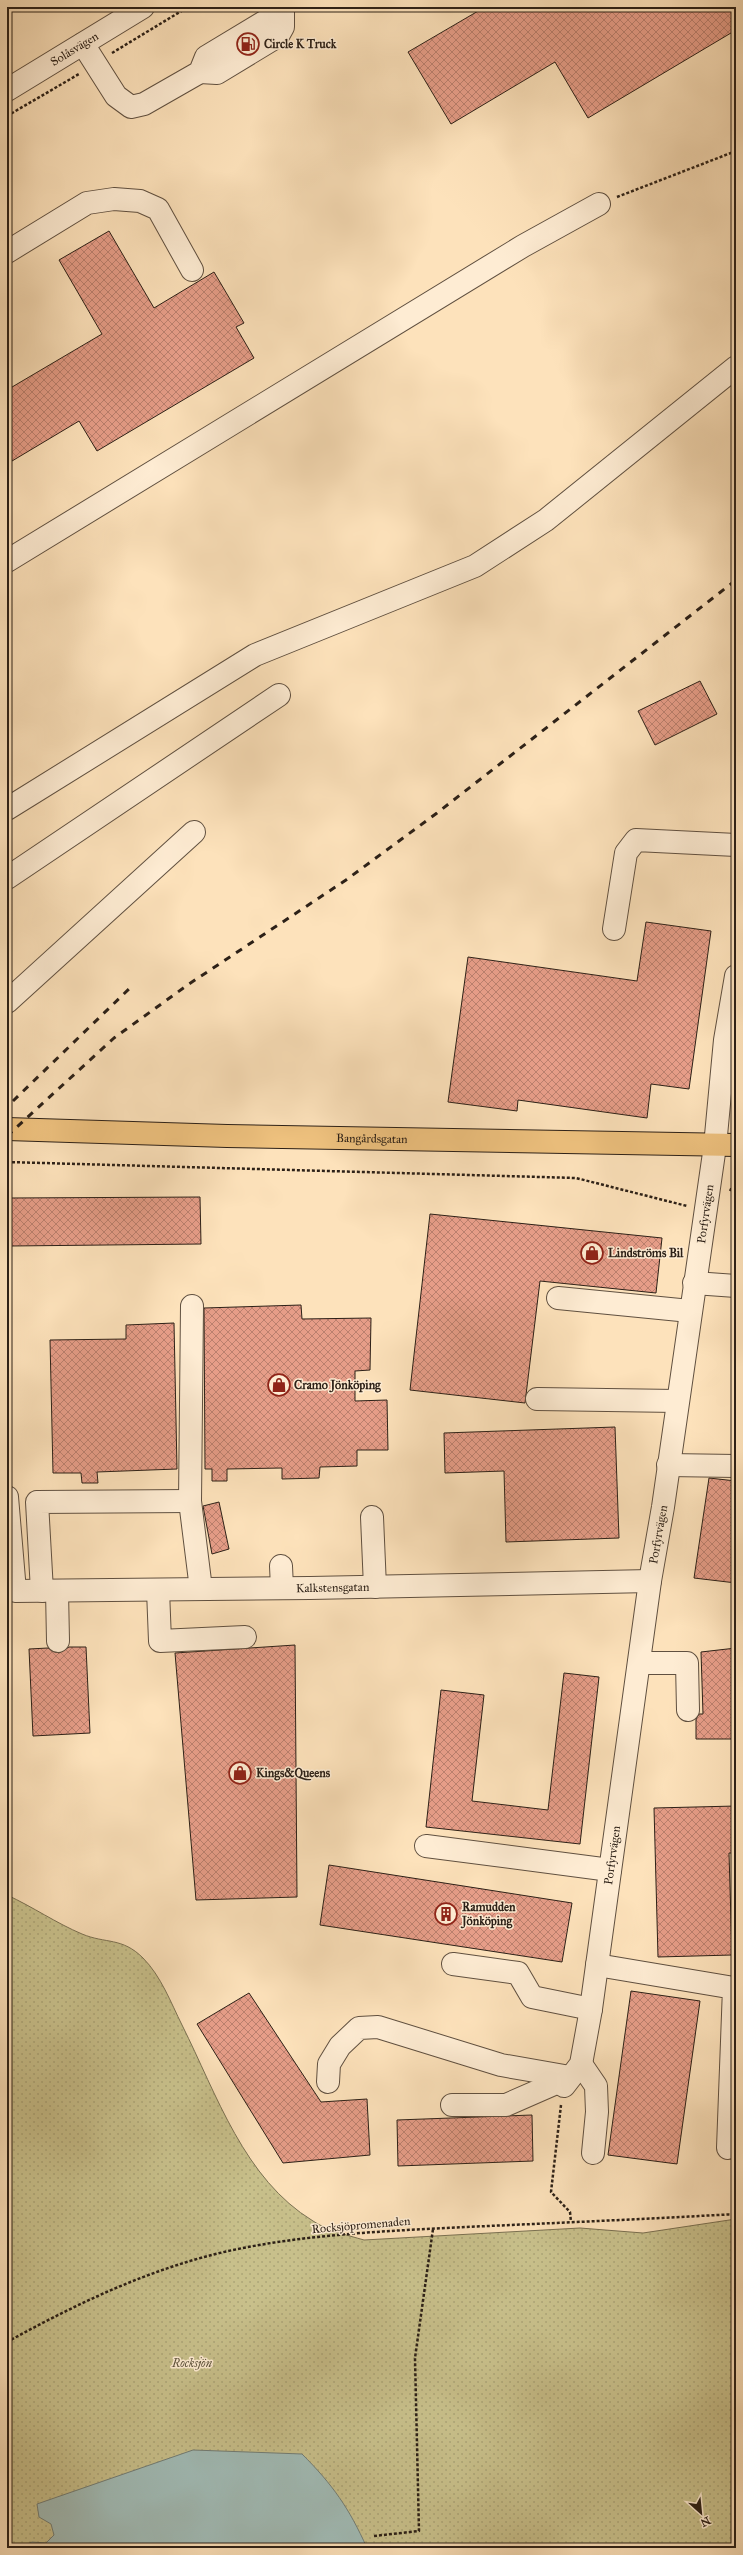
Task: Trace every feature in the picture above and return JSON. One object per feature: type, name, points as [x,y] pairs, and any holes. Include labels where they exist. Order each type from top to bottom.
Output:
[{"type":"main road","name":"Bangårdsgatan","points":[[7,1129],[227,1136],[715,1146],[736,1145]]},
{"type":"street","name":"Solåsvägen","points":[[7,90],[83,44],[137,8]]},
{"type":"street","points":[[83,44],[116,96],[131,107],[144,104],[200,72],[217,73],[278,36],[283,27],[283,8]]},
{"type":"street","points":[[7,252],[87,203],[114,199],[140,201],[158,209],[192,270]]},
{"type":"street","points":[[7,561],[523,246],[599,204]]},
{"type":"street","points":[[7,809],[255,655],[475,566],[546,520],[736,367]]},
{"type":"street","points":[[7,878],[279,695]]},
{"type":"street","points":[[7,1002],[194,832]]},
{"type":"street","points":[[614,929],[626,853],[636,840],[736,845]]},
{"type":"street","name":"Porfyrvägen","points":[[572,2076],[592,2009],[650,1581],[715,1146],[725,1040],[736,979]]},
{"type":"street","points":[[694,1283],[736,1286]]},
{"type":"street","points":[[558,1298],[690,1311]]},
{"type":"street","points":[[192,1306],[190,1501],[201,1589]]},
{"type":"street","points":[[537,1398],[677,1401]]},
{"type":"street","points":[[668,1465],[736,1466]]},
{"type":"street","name":"Kalkstensgatan","points":[[7,1497],[15,1591],[375,1587],[650,1581]]},
{"type":"street","points":[[58,1641],[37,1502],[190,1501]]},
{"type":"street","points":[[372,1517],[375,1587]]},
{"type":"street","points":[[281,1566],[282,1588]]},
{"type":"street","points":[[158,1590],[160,1641],[244,1637]]},
{"type":"street","points":[[639,1663],[688,1662],[688,1710]]},
{"type":"street","points":[[426,1846],[610,1870]]},
{"type":"street","points":[[453,1964],[518,1973],[532,1997],[592,2009]]},
{"type":"street","points":[[597,1965],[735,1987],[734,2069],[728,2148]]},
{"type":"street","points":[[328,2082],[329,2064],[340,2046],[359,2028],[378,2027],[501,2065],[572,2076],[596,2086],[597,2112],[593,2153]]},
{"type":"street","points":[[452,2105],[506,2105],[572,2076]]},
{"type":"path","points":[[599,204],[736,151]]},
{"type":"path","points":[[7,1162],[576,1178],[706,1208]]},
{"type":"path","points":[[729,1194],[736,1179]]},
{"type":"path","points":[[571,2222],[570,2212],[551,2192],[572,2076]]},
{"type":"path","name":"Rocksjöpromenaden","points":[[7,2342],[93,2298],[150,2274],[232,2250],[308,2238],[390,2230],[736,2214]]},
{"type":"path","points":[[374,2536],[419,2531],[415,2358],[433,2229]]},
{"type":"green space","name":"Rocksjön","points":[[7,1895],[72,1930],[91,1937],[121,1944],[135,1951],[143,1958],[155,1973],[165,1990],[221,2107],[250,2159],[268,2182],[289,2203],[313,2221],[325,2227],[364,2240],[580,2228],[643,2233],[736,2219],[736,2548],[7,2548]]},
{"type":"water","points":[[193,2450],[302,2454],[323,2476],[347,2509],[367,2548],[17,2548],[32,2542],[46,2543],[54,2535],[51,2524],[39,2517],[37,2504]]},
{"type":"building","points":[[485,7],[736,7],[736,30],[588,118],[555,62],[451,124],[408,52]]},
{"type":"building","points":[[109,231],[154,308],[214,272],[244,323],[236,327],[254,358],[97,451],[79,421],[7,464],[7,390],[102,334],[59,260]]},
{"type":"building","points":[[700,681],[717,714],[655,745],[638,711]]},
{"type":"building","points":[[646,922],[711,931],[689,1089],[651,1084],[647,1118],[518,1100],[517,1111],[448,1102],[468,957],[637,981]]},
{"type":"building","points":[[200,1197],[201,1244],[11,1246],[10,1198]]},
{"type":"building","points":[[430,1214],[662,1238],[656,1293],[540,1281],[525,1403],[410,1390]]},
{"type":"building","name":"Cramo Jönköping","points":[[301,1305],[302,1319],[371,1318],[370,1370],[355,1371],[355,1401],[387,1400],[388,1450],[357,1450],[357,1466],[320,1467],[319,1478],[282,1479],[282,1468],[227,1469],[227,1481],[212,1481],[212,1469],[205,1469],[204,1308]]},
{"type":"building","points":[[174,1323],[177,1469],[97,1472],[98,1483],[82,1483],[81,1473],[53,1473],[50,1340],[126,1339],[126,1325]]},
{"type":"building","points":[[615,1427],[619,1538],[506,1542],[504,1471],[445,1473],[444,1433]]},
{"type":"building","points":[[709,1478],[736,1481],[736,1583],[694,1578]]},
{"type":"building","points":[[219,1502],[229,1549],[212,1554],[203,1506]]},
{"type":"building","name":"Kings&Queens","points":[[295,1645],[297,1897],[196,1900],[175,1653]]},
{"type":"building","points":[[69,1647],[86,1647],[90,1733],[33,1736],[29,1649],[48,1648],[59,1653]]},
{"type":"building","points":[[736,1648],[736,1739],[696,1739],[696,1719],[699,1714],[703,1714],[701,1652]]},
{"type":"building","points":[[564,1673],[599,1677],[580,1844],[426,1827],[441,1690],[484,1695],[472,1801],[548,1810]]},
{"type":"building","points":[[736,1806],[736,1853],[729,1853],[732,1955],[658,1957],[654,1808]]},
{"type":"building","name":"Ramudden Jönköping","points":[[329,1865],[572,1903],[562,1962],[320,1925]]},
{"type":"building","points":[[631,1991],[700,2001],[677,2164],[608,2155]]},
{"type":"building","points":[[249,1993],[321,2102],[367,2099],[370,2155],[283,2163],[197,2024]]},
{"type":"building","points":[[532,2115],[533,2161],[398,2166],[397,2120]]},
{"type":"railway","points":[[7,1136],[114,1038],[189,984],[346,880],[437,813],[736,580]]},
{"type":"railway","points":[[13,1101],[132,986]]},
{"type":"place","name":"Circle K Truck","points":[[248,44]]},
{"type":"place","name":"Lindströms Bil","points":[[592,1253]]},
{"type":"place","name":"Cramo Jönköping","points":[[279,1385]]},
{"type":"place","name":"Kings&Queens","points":[[240,1773]]},
{"type":"place","name":"Ramudden Jönköping","points":[[446,1914]]}]
